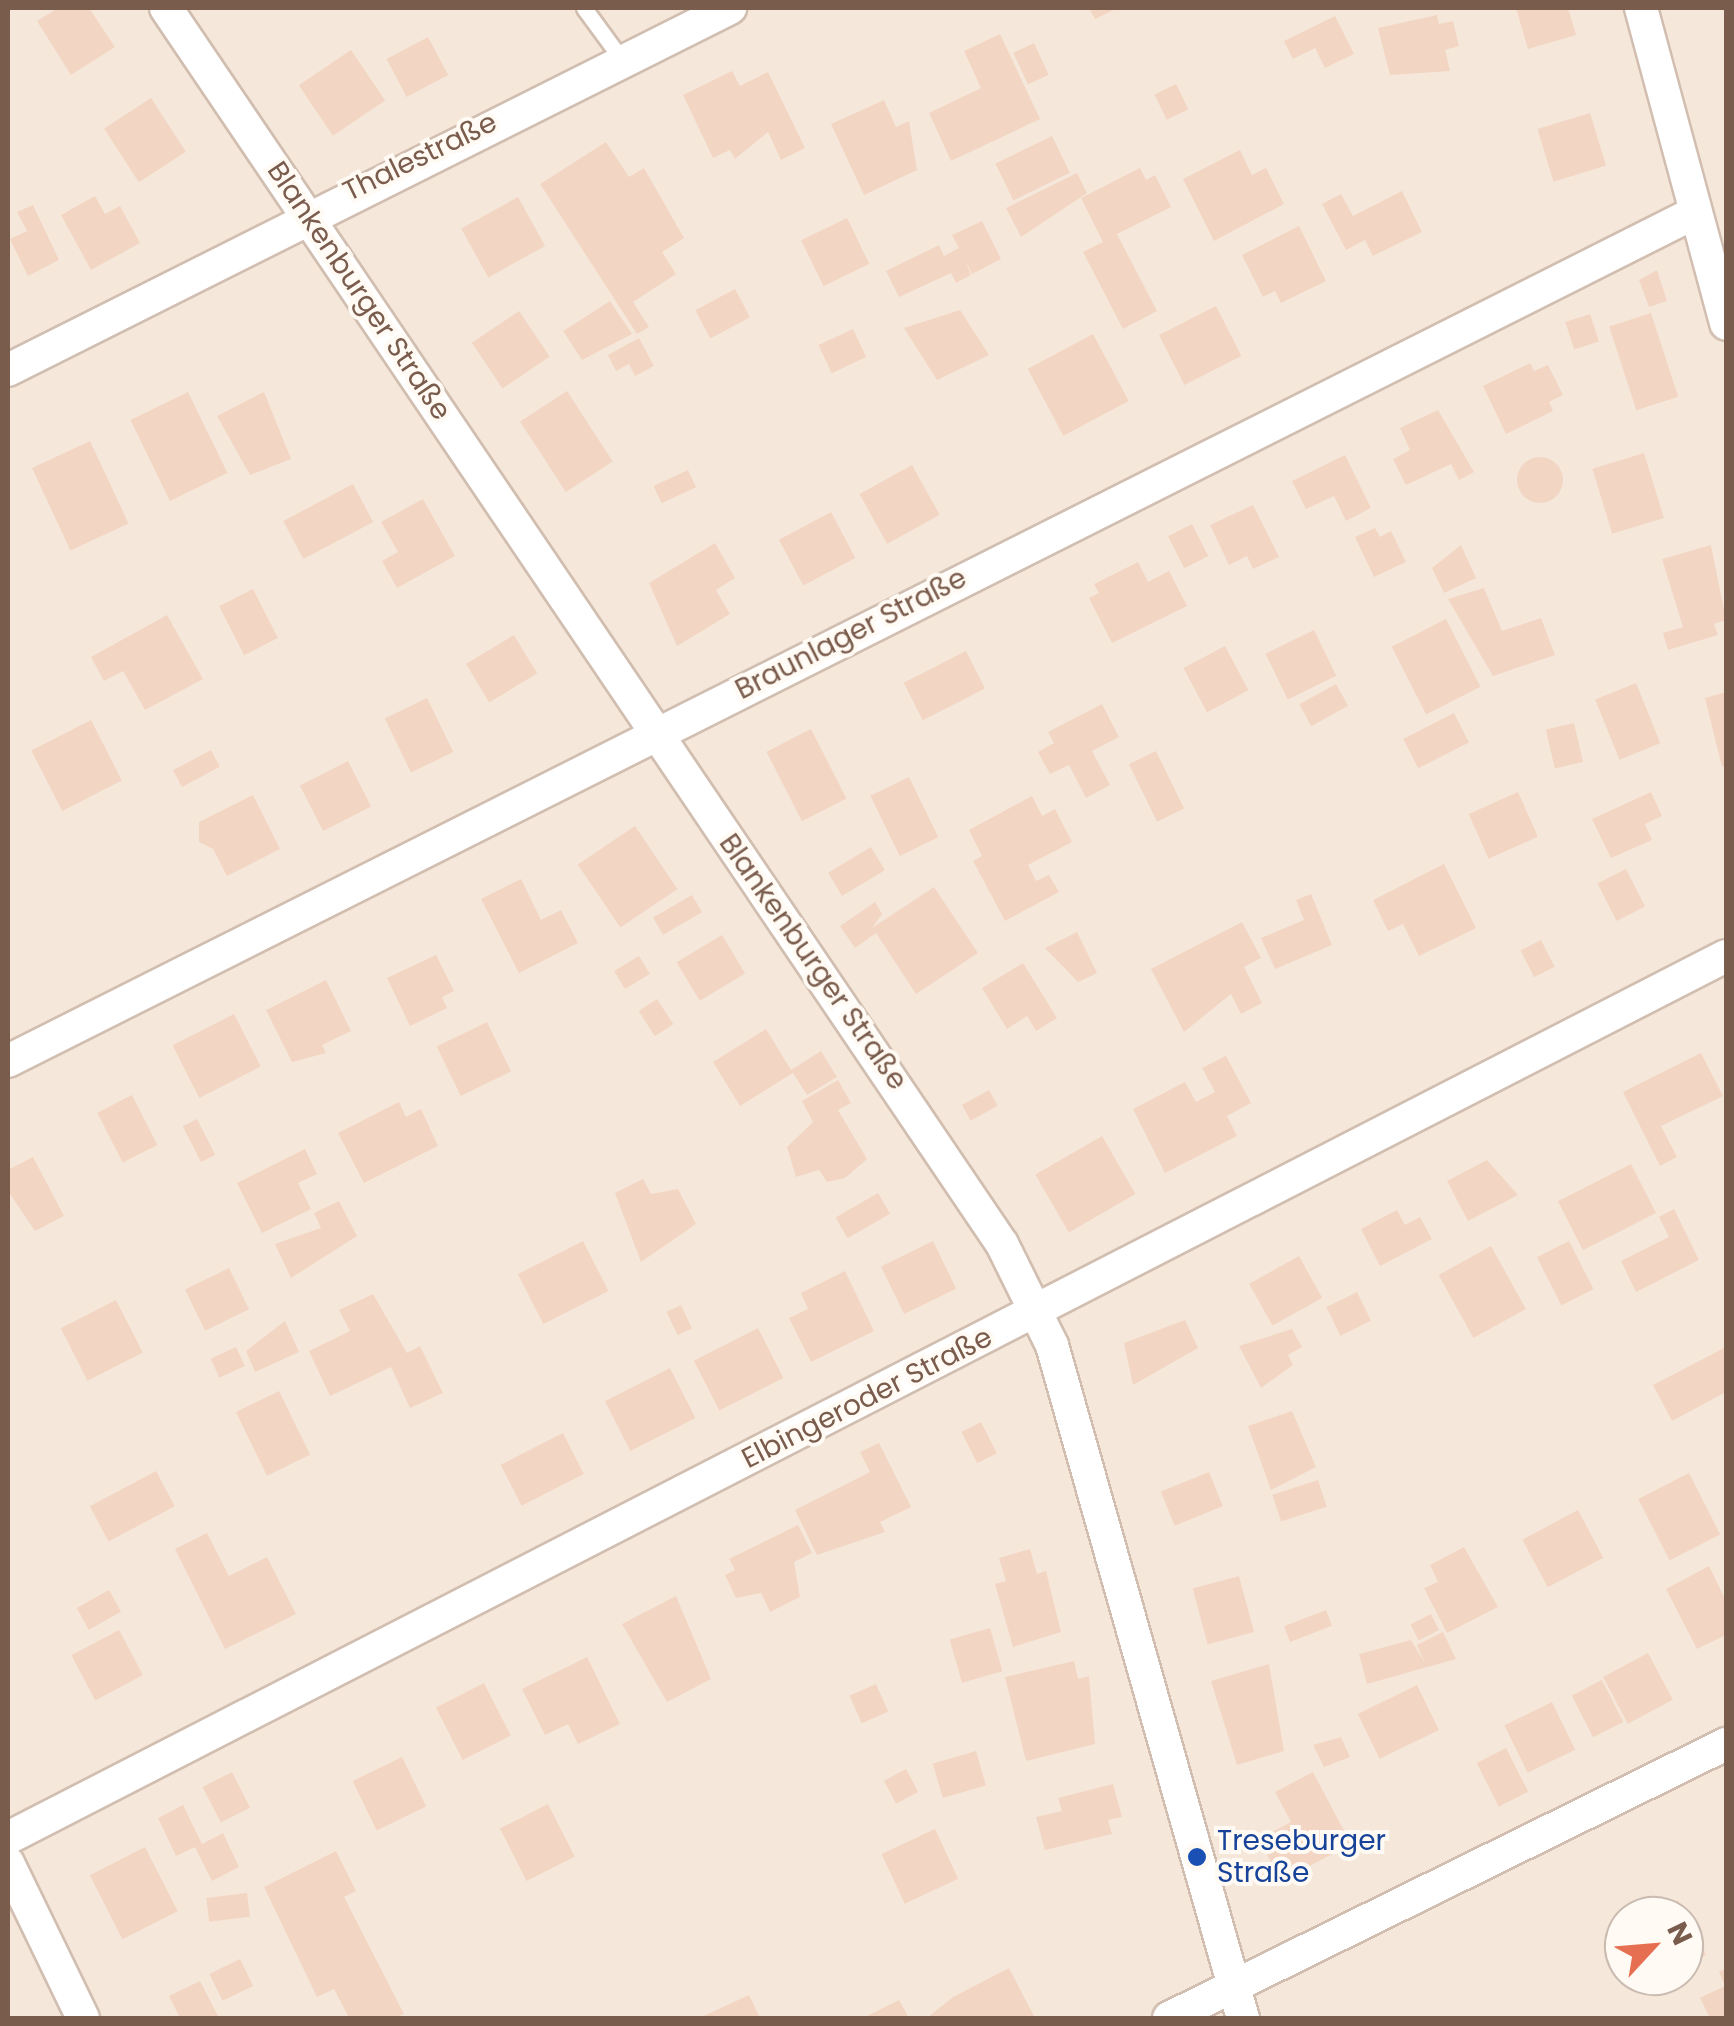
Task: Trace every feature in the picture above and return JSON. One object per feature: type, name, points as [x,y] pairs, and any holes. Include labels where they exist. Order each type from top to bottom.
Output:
[{"type":"street","name":"Blankenburger Straße","points":[[166,8],[308,212],[654,734],[920,1116],[1036,1312],[1239,2003]]},
{"type":"street","name":"Thalestraße","points":[[8,370],[308,212],[730,8]]},
{"type":"street","points":[[1641,8],[1726,324]]},
{"type":"street","name":"Braunlager Straße","points":[[8,1060],[1696,212]]},
{"type":"street","name":"Elbingeroder Straße","points":[[8,1838],[1726,956]]},
{"type":"street","points":[[1169,2018],[1239,2003],[1726,1744]]},
{"type":"street","points":[[8,1864],[83,2018]]},
{"type":"lane","points":[[584,8],[622,60]]},
{"type":"shaded area","points":[[8,8],[1726,8],[1726,2018],[8,2018]]},
{"type":"building","points":[[58,8],[89,8],[115,47],[71,75],[37,21]]},
{"type":"building","points":[[1089,8],[1118,8],[1095,19]]},
{"type":"building","points":[[1516,8],[1568,8],[1576,35],[1528,49]]},
{"type":"building","points":[[1437,15],[1439,24],[1453,21],[1459,46],[1445,50],[1450,71],[1390,75],[1378,28]]},
{"type":"building","points":[[1335,16],[1354,54],[1325,68],[1315,48],[1293,59],[1284,41]]},
{"type":"building","points":[[1000,34],[1040,119],[951,161],[929,113],[981,88],[964,51]]},
{"type":"building","points":[[428,37],[448,75],[407,97],[387,59]]},
{"type":"building","points":[[1034,43],[1049,75],[1028,84],[1013,53]]},
{"type":"building","points":[[351,50],[385,101],[333,136],[299,85]]},
{"type":"building","points":[[732,71],[740,86],[768,72],[805,148],[781,160],[768,132],[735,159],[730,150],[713,158],[683,95]]},
{"type":"building","points":[[1176,84],[1188,109],[1167,120],[1154,95]]},
{"type":"building","points":[[151,98],[186,152],[139,182],[104,128]]},
{"type":"building","points":[[884,100],[896,127],[909,121],[917,170],[864,195],[831,124]]},
{"type":"building","points":[[1590,113],[1606,166],[1553,182],[1537,129]]},
{"type":"building","points":[[1052,136],[1070,173],[1013,200],[995,164]]},
{"type":"building","points":[[606,142],[629,177],[644,168],[684,238],[662,252],[676,274],[633,302],[649,327],[637,334],[540,184]]},
{"type":"building","points":[[1240,150],[1252,175],[1266,168],[1284,204],[1214,241],[1183,179]]},
{"type":"building","points":[[1140,168],[1146,180],[1155,175],[1171,207],[1117,234],[1157,311],[1123,329],[1083,252],[1103,242],[1081,198]]},
{"type":"building","points":[[1077,173],[1087,193],[1021,237],[1006,208]]},
{"type":"building","points":[[1402,191],[1422,232],[1373,256],[1365,240],[1346,250],[1322,204],[1341,194],[1353,216]]},
{"type":"building","points":[[95,196],[105,214],[120,206],[140,243],[91,270],[61,215]]},
{"type":"building","points":[[518,197],[545,246],[488,277],[461,229]]},
{"type":"building","points":[[33,205],[59,260],[28,276],[10,239],[27,231],[17,212]]},
{"type":"building","points":[[847,218],[869,264],[824,286],[801,240]]},
{"type":"building","points":[[982,221],[1001,259],[972,274],[965,259],[971,275],[956,283],[951,273],[899,297],[886,271],[939,245],[944,256],[959,248],[952,235]]},
{"type":"building","points":[[1299,226],[1326,281],[1281,303],[1275,291],[1263,297],[1242,255]]},
{"type":"building","points":[[1657,270],[1667,301],[1649,307],[1639,280]]},
{"type":"building","points":[[735,289],[750,317],[710,338],[695,310]]},
{"type":"building","points":[[610,301],[632,334],[582,360],[563,331]]},
{"type":"building","points":[[1216,306],[1241,356],[1184,385],[1159,335]]},
{"type":"building","points":[[960,310],[989,355],[937,380],[904,328]]},
{"type":"building","points":[[519,311],[550,357],[503,388],[472,343]]},
{"type":"building","points":[[1651,313],[1678,397],[1636,410],[1609,327]]},
{"type":"building","points":[[1590,314],[1599,342],[1574,350],[1565,322]]},
{"type":"building","points":[[853,329],[866,357],[832,373],[819,345]]},
{"type":"building","points":[[1093,334],[1129,401],[1063,436],[1028,369]]},
{"type":"building","points":[[639,338],[654,366],[635,376],[629,364],[616,371],[608,355]]},
{"type":"building","points":[[1530,363],[1534,371],[1548,365],[1563,395],[1549,402],[1553,411],[1506,434],[1483,386]]},
{"type":"building","points":[[567,391],[613,461],[566,492],[520,421]]},
{"type":"building","points":[[188,392],[227,473],[170,501],[130,420]]},
{"type":"building","points":[[264,392],[291,459],[250,475],[217,416]]},
{"type":"building","points":[[1438,410],[1474,472],[1459,480],[1451,464],[1406,485],[1393,459],[1410,450],[1400,428]]},
{"type":"building","points":[[90,441],[128,523],[70,551],[32,468]]},
{"type":"building","points":[[1644,453],[1664,518],[1612,534],[1592,469]]},
{"type":"building","points":[[1345,455],[1371,508],[1346,521],[1334,496],[1306,509],[1292,481]]},
{"type":"building","points":[[1540,457],[1556,464],[1563,480],[1556,496],[1540,503],[1524,496],[1517,480],[1524,464]]},
{"type":"building","points":[[912,465],[940,515],[887,544],[860,494]]},
{"type":"building","points":[[688,470],[696,487],[662,503],[654,486]]},
{"type":"building","points":[[353,484],[373,522],[303,559],[283,521]]},
{"type":"building","points":[[423,499],[455,556],[397,588],[382,561],[398,552],[381,522]]},
{"type":"building","points":[[1253,505],[1279,557],[1253,569],[1247,556],[1229,565],[1210,525]]},
{"type":"building","points":[[831,512],[855,558],[803,586],[779,540]]},
{"type":"building","points":[[1192,524],[1208,556],[1184,568],[1168,536]]},
{"type":"building","points":[[1375,528],[1380,537],[1391,531],[1406,562],[1374,577],[1355,537]]},
{"type":"building","points":[[715,543],[735,578],[716,590],[730,614],[677,646],[649,583]]},
{"type":"building","points":[[1461,545],[1476,578],[1444,593],[1432,568]]},
{"type":"building","points":[[1711,545],[1726,620],[1714,624],[1718,635],[1668,650],[1663,633],[1683,627],[1662,559]]},
{"type":"building","points":[[1138,562],[1148,582],[1169,571],[1187,606],[1112,643],[1089,598],[1099,593],[1094,584]]},
{"type":"building","points":[[1484,588],[1502,631],[1541,618],[1555,655],[1493,676],[1448,599]]},
{"type":"building","points":[[253,589],[278,638],[244,655],[219,606]]},
{"type":"building","points":[[167,615],[203,679],[145,710],[123,671],[104,681],[91,657]]},
{"type":"building","points":[[1446,619],[1481,687],[1426,714],[1392,647]]},
{"type":"building","points":[[1314,630],[1336,676],[1288,700],[1265,654]]},
{"type":"building","points":[[514,635],[537,674],[489,702],[466,664]]},
{"type":"building","points":[[1225,646],[1248,690],[1207,712],[1184,668]]},
{"type":"building","points":[[966,651],[985,688],[923,720],[904,683]]},
{"type":"building","points":[[1636,683],[1660,743],[1620,760],[1595,699]]},
{"type":"building","points":[[1336,684],[1348,706],[1311,726],[1299,704]]},
{"type":"building","points":[[1726,692],[1726,766],[1722,767],[1705,698]]},
{"type":"building","points":[[427,698],[453,752],[411,773],[385,719]]},
{"type":"building","points":[[1102,704],[1119,737],[1092,751],[1110,785],[1086,798],[1069,765],[1050,774],[1038,752],[1054,743],[1048,732]]},
{"type":"building","points":[[1454,713],[1469,742],[1418,768],[1403,739]]},
{"type":"building","points":[[91,720],[122,781],[62,811],[31,750]]},
{"type":"building","points":[[1574,723],[1583,762],[1555,768],[1546,730]]},
{"type":"building","points":[[811,729],[846,798],[802,821],[766,752]]},
{"type":"building","points":[[211,750],[220,767],[182,787],[173,770]]},
{"type":"building","points":[[1156,751],[1184,809],[1157,822],[1129,764]]},
{"type":"building","points":[[348,761],[371,806],[323,831],[300,786]]},
{"type":"building","points":[[909,777],[938,837],[900,856],[870,796]]},
{"type":"building","points":[[1518,792],[1538,837],[1489,859],[1469,814]]},
{"type":"building","points":[[1651,792],[1662,816],[1645,824],[1652,840],[1611,858],[1592,819]]},
{"type":"building","points":[[253,795],[280,849],[227,876],[213,849],[199,842],[199,822]]},
{"type":"building","points":[[1032,796],[1042,816],[1055,809],[1072,842],[1028,865],[1036,881],[1049,875],[1059,892],[1005,921],[973,861],[982,856],[969,830]]},
{"type":"building","points":[[635,826],[677,889],[620,928],[578,865]]},
{"type":"building","points":[[871,847],[885,870],[842,896],[828,873]]},
{"type":"building","points":[[1444,864],[1476,928],[1419,956],[1403,924],[1388,931],[1373,900]]},
{"type":"building","points":[[1626,869],[1645,906],[1617,921],[1597,884]]},
{"type":"building","points":[[521,879],[541,920],[561,910],[578,943],[519,973],[481,899]]},
{"type":"building","points":[[934,887],[978,953],[916,994],[876,933],[855,948],[840,926],[875,902],[882,914],[872,928]]},
{"type":"building","points":[[1311,894],[1332,945],[1275,969],[1261,938],[1304,920],[1296,900]]},
{"type":"building","points":[[692,895],[702,912],[663,935],[653,918]]},
{"type":"building","points":[[1242,922],[1261,958],[1244,967],[1262,1003],[1241,1014],[1231,994],[1184,1032],[1151,969]]},
{"type":"building","points":[[1077,932],[1097,973],[1078,982],[1045,948]]},
{"type":"building","points":[[722,935],[745,974],[700,1001],[677,962]]},
{"type":"building","points":[[1541,940],[1555,967],[1534,977],[1521,950]]},
{"type":"building","points":[[436,955],[454,991],[442,997],[447,1008],[410,1026],[387,978]]},
{"type":"building","points":[[639,956],[650,974],[625,989],[614,971]]},
{"type":"building","points":[[1023,963],[1057,1018],[1036,1031],[1027,1016],[1007,1029],[982,988]]},
{"type":"building","points":[[326,980],[351,1031],[322,1045],[326,1053],[292,1062],[266,1010]]},
{"type":"building","points":[[657,999],[673,1024],[655,1036],[639,1011]]},
{"type":"building","points":[[234,1014],[261,1067],[199,1098],[173,1045]]},
{"type":"building","points":[[487,1022],[511,1071],[461,1096],[437,1047]]},
{"type":"building","points":[[766,1029],[791,1070],[821,1051],[837,1077],[807,1095],[793,1073],[740,1106],[713,1062]]},
{"type":"building","points":[[1701,1053],[1723,1096],[1661,1126],[1677,1157],[1660,1166],[1623,1092]]},
{"type":"building","points":[[1226,1056],[1251,1103],[1227,1116],[1237,1136],[1165,1173],[1133,1109],[1185,1082],[1196,1102],[1215,1092],[1202,1068]]},
{"type":"building","points":[[838,1080],[851,1103],[838,1110],[867,1159],[845,1178],[827,1182],[819,1170],[796,1177],[787,1147],[813,1122],[802,1101]]},
{"type":"building","points":[[989,1090],[998,1106],[971,1121],[962,1105]]},
{"type":"building","points":[[132,1095],[157,1145],[123,1163],[97,1113]]},
{"type":"building","points":[[399,1102],[406,1117],[421,1109],[438,1146],[364,1183],[338,1133]]},
{"type":"building","points":[[197,1119],[215,1155],[201,1162],[183,1126]]},
{"type":"building","points":[[1102,1136],[1136,1194],[1069,1233],[1035,1174]]},
{"type":"building","points":[[305,1149],[317,1174],[298,1183],[311,1209],[262,1233],[237,1183]]},
{"type":"building","points":[[33,1157],[64,1216],[35,1231],[8,1191],[8,1170]]},
{"type":"building","points":[[1487,1160],[1518,1195],[1468,1221],[1447,1181]]},
{"type":"building","points":[[1631,1164],[1656,1213],[1583,1250],[1558,1201]]},
{"type":"building","points":[[643,1179],[651,1194],[678,1189],[696,1224],[641,1262],[615,1193]]},
{"type":"building","points":[[878,1193],[890,1214],[848,1238],[836,1218]]},
{"type":"building","points":[[339,1201],[357,1236],[291,1278],[275,1244],[321,1228],[314,1213]]},
{"type":"building","points":[[1674,1209],[1699,1260],[1636,1292],[1621,1261],[1669,1237],[1659,1217]]},
{"type":"building","points":[[1397,1210],[1405,1225],[1420,1217],[1432,1239],[1380,1266],[1361,1229]]},
{"type":"building","points":[[583,1241],[608,1291],[543,1324],[518,1274]]},
{"type":"building","points":[[933,1241],[956,1289],[904,1314],[881,1266]]},
{"type":"building","points":[[1569,1241],[1594,1289],[1561,1305],[1537,1257]]},
{"type":"building","points":[[1491,1246],[1526,1309],[1473,1338],[1439,1275]]},
{"type":"building","points":[[1299,1256],[1322,1298],[1272,1326],[1249,1284]]},
{"type":"building","points":[[229,1268],[249,1309],[205,1331],[185,1289]]},
{"type":"building","points":[[845,1271],[874,1331],[811,1362],[789,1318],[808,1309],[801,1293]]},
{"type":"building","points":[[1357,1292],[1371,1321],[1340,1336],[1326,1307]]},
{"type":"building","points":[[373,1294],[407,1353],[420,1346],[443,1393],[410,1408],[391,1367],[330,1396],[309,1351],[350,1331],[339,1310]]},
{"type":"building","points":[[116,1300],[143,1353],[88,1381],[61,1328]]},
{"type":"building","points":[[681,1305],[692,1329],[677,1335],[666,1312]]},
{"type":"building","points":[[1185,1320],[1198,1348],[1133,1385],[1124,1343]]},
{"type":"building","points":[[285,1321],[299,1352],[255,1372],[246,1351]]},
{"type":"building","points":[[758,1328],[783,1378],[719,1411],[694,1361]]},
{"type":"building","points":[[1292,1329],[1302,1347],[1288,1355],[1293,1365],[1261,1388],[1239,1346]]},
{"type":"building","points":[[236,1347],[245,1366],[219,1378],[211,1359]]},
{"type":"building","points":[[1726,1347],[1726,1392],[1672,1421],[1653,1385]]},
{"type":"building","points":[[670,1368],[695,1418],[630,1451],[605,1401]]},
{"type":"building","points":[[279,1391],[310,1455],[267,1476],[236,1412]]},
{"type":"building","points":[[1292,1411],[1316,1467],[1271,1490],[1248,1426]]},
{"type":"building","points":[[981,1422],[997,1453],[977,1463],[961,1432]]},
{"type":"building","points":[[563,1433],[584,1474],[522,1506],[501,1465]]},
{"type":"building","points":[[879,1443],[911,1507],[880,1522],[885,1532],[817,1555],[795,1510],[870,1472],[860,1452]]},
{"type":"building","points":[[156,1471],[175,1506],[109,1542],[90,1506]]},
{"type":"building","points":[[1209,1472],[1223,1506],[1175,1526],[1161,1491]]},
{"type":"building","points":[[1689,1473],[1720,1534],[1670,1560],[1638,1499]]},
{"type":"building","points":[[1318,1480],[1327,1507],[1281,1521],[1272,1495]]},
{"type":"building","points":[[1578,1510],[1603,1558],[1548,1587],[1522,1540]]},
{"type":"building","points":[[798,1525],[812,1553],[794,1562],[800,1597],[770,1612],[761,1593],[736,1598],[725,1575],[735,1570],[729,1559]]},
{"type":"building","points":[[207,1533],[229,1576],[267,1557],[296,1614],[225,1649],[175,1549]]},
{"type":"building","points":[[1464,1547],[1498,1607],[1447,1633],[1424,1588],[1438,1582],[1430,1565]]},
{"type":"building","points":[[1030,1549],[1037,1574],[1046,1571],[1061,1632],[1013,1647],[995,1584],[1006,1581],[999,1558]]},
{"type":"building","points":[[1709,1566],[1726,1601],[1726,1635],[1697,1649],[1666,1589]]},
{"type":"building","points":[[1239,1576],[1254,1632],[1208,1644],[1193,1588]]},
{"type":"building","points":[[109,1590],[121,1612],[89,1630],[77,1608]]},
{"type":"building","points":[[676,1596],[711,1679],[667,1702],[622,1624]]},
{"type":"building","points":[[1326,1610],[1332,1626],[1290,1642],[1284,1626]]},
{"type":"building","points":[[1431,1614],[1439,1630],[1419,1640],[1411,1624]]},
{"type":"building","points":[[990,1628],[1002,1671],[962,1683],[950,1640]]},
{"type":"building","points":[[119,1630],[143,1675],[95,1700],[71,1655]]},
{"type":"building","points":[[1443,1632],[1456,1659],[1367,1684],[1359,1654],[1411,1640],[1425,1663],[1417,1645]]},
{"type":"building","points":[[1648,1653],[1673,1700],[1628,1724],[1603,1677]]},
{"type":"building","points":[[587,1657],[620,1724],[578,1744],[568,1724],[545,1735],[522,1689]]},
{"type":"building","points":[[1074,1661],[1078,1679],[1089,1676],[1095,1744],[1026,1761],[1005,1677]]},
{"type":"building","points":[[1269,1664],[1284,1751],[1237,1765],[1211,1681]]},
{"type":"building","points":[[1602,1680],[1623,1722],[1593,1737],[1572,1695]]},
{"type":"building","points":[[484,1683],[511,1736],[463,1760],[436,1708]]},
{"type":"building","points":[[876,1684],[888,1711],[862,1723],[850,1696]]},
{"type":"building","points":[[1417,1685],[1439,1730],[1380,1759],[1358,1714]]},
{"type":"building","points":[[1552,1702],[1575,1750],[1528,1773],[1504,1725]]},
{"type":"building","points":[[1341,1737],[1350,1757],[1324,1767],[1313,1745]]},
{"type":"building","points":[[1506,1748],[1528,1792],[1499,1807],[1477,1763]]},
{"type":"building","points":[[976,1751],[986,1786],[943,1798],[933,1763]]},
{"type":"building","points":[[402,1757],[426,1806],[377,1831],[353,1781]]},
{"type":"building","points":[[906,1769],[918,1792],[896,1804],[884,1781]]},
{"type":"building","points":[[232,1772],[250,1808],[221,1823],[203,1787]]},
{"type":"building","points":[[1313,1772],[1351,1844],[1281,1881],[1259,1839],[1291,1822],[1275,1792]]},
{"type":"building","points":[[1113,1784],[1122,1817],[1108,1820],[1112,1834],[1045,1850],[1036,1817],[1062,1811],[1058,1798]]},
{"type":"building","points":[[548,1804],[575,1857],[527,1881],[500,1829]]},
{"type":"building","points":[[183,1805],[202,1844],[223,1833],[239,1867],[212,1881],[195,1847],[176,1856],[158,1818]]},
{"type":"building","points":[[935,1829],[958,1879],[905,1904],[882,1854]]},
{"type":"building","points":[[145,1847],[178,1911],[122,1939],[90,1875]]},
{"type":"building","points":[[336,1851],[356,1891],[344,1897],[404,2014],[395,2018],[349,2018],[334,1989],[317,1997],[264,1887]]},
{"type":"building","points":[[247,1893],[250,1917],[209,1922],[206,1898]]},
{"type":"building","points":[[240,1959],[253,1986],[223,2001],[209,1974]]},
{"type":"building","points":[[1009,1968],[1035,2018],[927,2018],[953,1997]]},
{"type":"building","points":[[1726,1968],[1726,2018],[1710,2018],[1700,1998],[1725,1986],[1719,1972]]},
{"type":"building","points":[[200,1981],[219,2018],[180,2018],[169,1996]]},
{"type":"building","points":[[749,1995],[760,2018],[699,2018]]},
{"type":"building","points":[[899,2000],[909,2018],[863,2018]]},
{"type":"place","name":"Treseburger Straße","points":[[1197,1857]]}]
